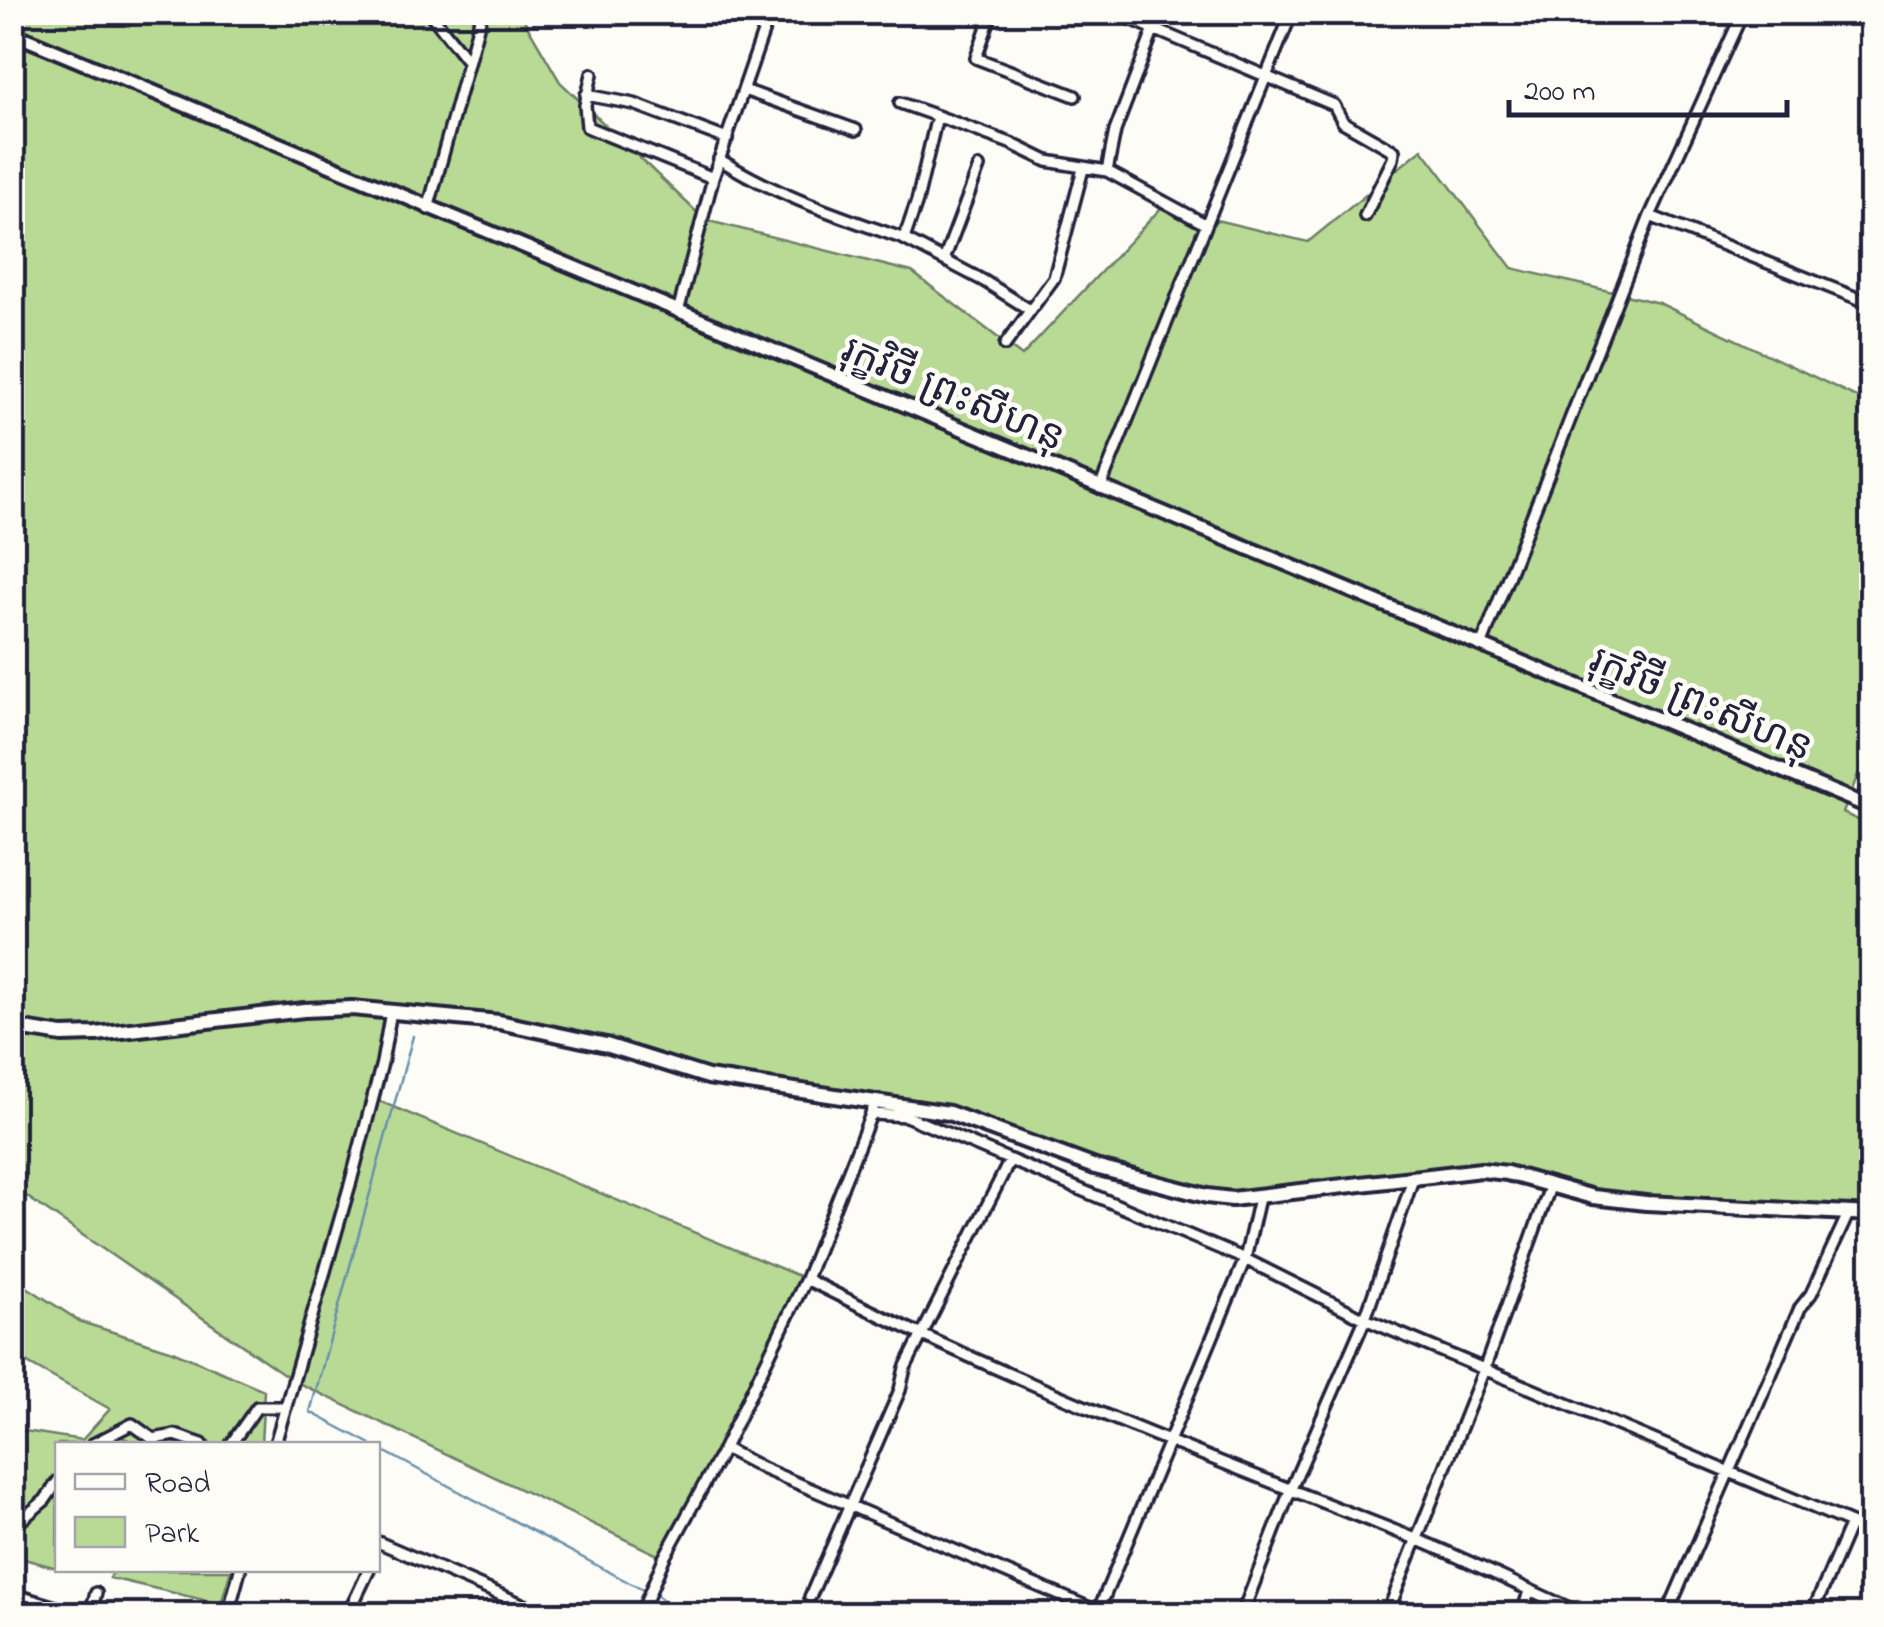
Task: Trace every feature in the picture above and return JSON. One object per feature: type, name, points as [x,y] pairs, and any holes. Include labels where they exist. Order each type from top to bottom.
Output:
[{"type":"main road","points":[[12,1027],[79,1034],[304,1010],[391,1010],[546,1030],[708,1076],[873,1107],[949,1112],[1095,1167],[1207,1196],[1259,1198],[1481,1170],[1507,1173],[1593,1197],[1646,1203],[1872,1214]]},
{"type":"street","points":[[429,12],[468,62]]},
{"type":"street","points":[[428,209],[482,12]]},
{"type":"street","points":[[678,312],[712,178],[768,17],[737,12]]},
{"type":"street","points":[[992,12],[976,58],[1075,96]]},
{"type":"street","points":[[1106,170],[1115,132],[1160,12]]},
{"type":"street","points":[[1100,488],[1292,12]]},
{"type":"street","points":[[1481,646],[1650,216],[1743,12]]},
{"type":"street","points":[[1116,13],[1334,105],[1343,122],[1394,152],[1365,216]]},
{"type":"street","name":"រុក្ខវិថី ព្រះសីហនុ","points":[[12,33],[1866,806]]},
{"type":"street","points":[[592,74],[586,95],[585,123],[590,129],[712,178]]},
{"type":"street","points":[[744,90],[856,130]]},
{"type":"street","points":[[586,95],[634,104],[727,139]]},
{"type":"street","points":[[900,103],[1010,143],[1047,162],[1106,170],[1205,224]]},
{"type":"street","points":[[904,239],[917,201],[936,116]]},
{"type":"street","points":[[719,159],[797,202],[904,239],[1030,310]]},
{"type":"street","points":[[944,260],[979,167]]},
{"type":"street","points":[[1005,345],[1048,290],[1059,266],[1084,168]]},
{"type":"street","points":[[1650,216],[1872,304]]},
{"type":"street","points":[[1866,806],[1872,776]]},
{"type":"street","points":[[276,1442],[360,1148],[382,1064],[391,1010]]},
{"type":"street","points":[[641,1614],[664,1558],[724,1448],[806,1279],[873,1107],[906,1116],[1245,1258],[1365,1318],[1872,1532]]},
{"type":"street","points":[[1024,1166],[1036,1145]]},
{"type":"street","points":[[810,1597],[920,1337],[1010,1160]]},
{"type":"street","points":[[1242,1614],[1365,1318],[1414,1176]]},
{"type":"street","points":[[1388,1614],[1550,1187]]},
{"type":"street","points":[[724,1448],[1100,1614],[1245,1258],[1259,1198]]},
{"type":"street","points":[[1667,1614],[1800,1308],[1811,1294],[1850,1211]]},
{"type":"street","points":[[806,1279],[920,1337],[1169,1442],[1418,1540],[1583,1614]]},
{"type":"street","points":[[232,1442],[257,1407],[286,1407]]},
{"type":"street","points":[[97,1442],[132,1424],[154,1439],[174,1435],[196,1442]]},
{"type":"street","points":[[12,1528],[55,1486]]},
{"type":"street","points":[[1812,1614],[1851,1523]]},
{"type":"street","points":[[380,1546],[544,1614]]},
{"type":"street","points":[[228,1614],[239,1572]]},
{"type":"street","points":[[348,1614],[367,1572]]},
{"type":"street","points":[[1522,1614],[1529,1591]]},
{"type":"street","points":[[90,1614],[96,1593]]},
{"type":"street","points":[[12,1594],[79,1614]]},
{"type":"green space","points":[[13,13],[520,13],[560,82],[705,220],[912,272],[1022,356],[1162,207],[1308,242],[1422,149],[1512,268],[1659,303],[1871,404],[1871,741],[1843,813],[1871,826],[1871,1205],[1808,1209],[1646,1203],[1507,1173],[1232,1199],[1095,1167],[949,1113],[708,1077],[606,1045],[391,1011],[374,1099],[806,1279],[664,1558],[294,1381],[13,1187]]},
{"type":"green space","points":[[13,1278],[81,1322],[170,1350],[264,1390],[261,1442],[134,1442],[118,1436],[113,1442],[55,1442],[55,1567],[13,1556],[12,1429],[82,1440],[110,1409],[13,1355]]},
{"type":"green space","points":[[112,1572],[230,1572],[221,1604],[110,1578]]},
{"type":"waterway","points":[[367,1442],[310,1412],[413,1036]]},
{"type":"waterway","points":[[380,1449],[643,1590]]},
{"type":"waterway","points":[[658,1596],[680,1614]]}]
